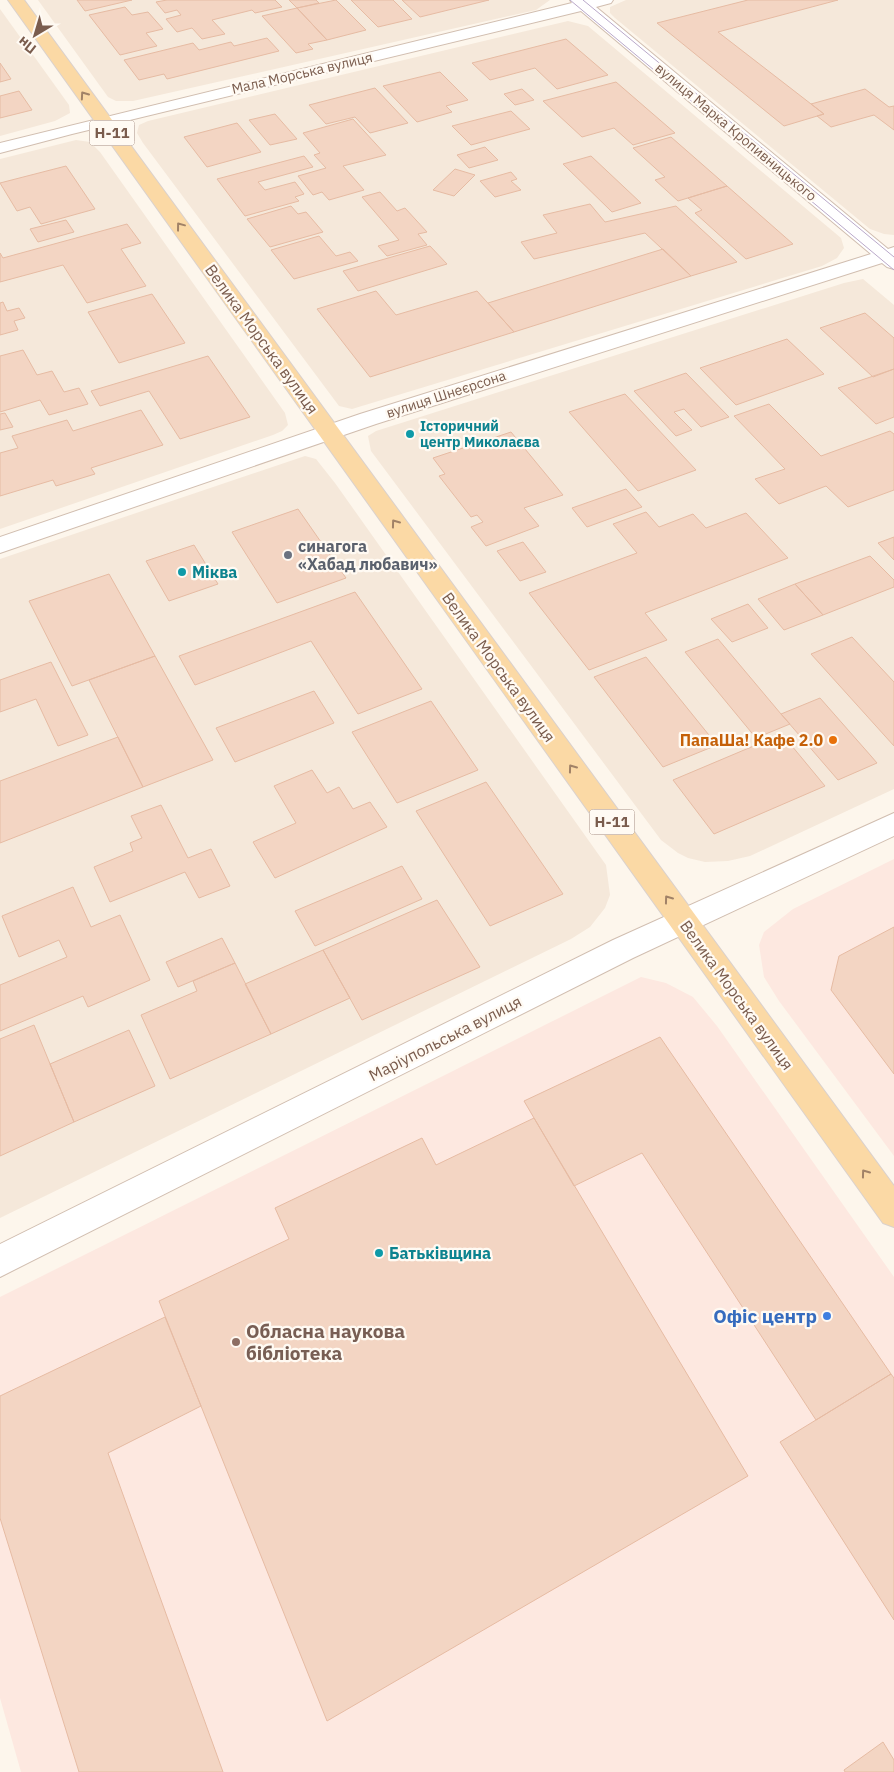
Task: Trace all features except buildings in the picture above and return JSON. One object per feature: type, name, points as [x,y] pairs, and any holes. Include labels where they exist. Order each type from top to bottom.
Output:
[{"type":"main road","name":"Велика Морська вулиця","points":[[16,0],[894,1212]]},
{"type":"street","name":"Мала Морська вулиця","points":[[0,148],[581,3],[605,0]]},
{"type":"street","name":"вулиця Марка Кропивницького","points":[[581,3],[891,257]]},
{"type":"street","name":"вулиця Шнеєрсона","points":[[0,545],[329,433],[891,257]]},
{"type":"street","name":"Маріупольська вулиця","points":[[0,1261],[623,949],[894,824]]},
{"type":"shaded area","points":[[38,0],[550,0],[536,10],[133,101],[116,101],[108,97]]},
{"type":"shaded area","points":[[626,0],[894,0],[894,235],[870,229],[615,18],[610,13],[610,7]]},
{"type":"shaded area","points":[[0,9],[69,105],[70,113],[55,121],[0,136]]},
{"type":"shaded area","points":[[568,21],[588,26],[841,238],[844,248],[837,258],[822,266],[352,409],[339,406],[143,143],[137,133],[139,125],[148,121]]},
{"type":"shaded area","points":[[76,140],[90,142],[100,152],[285,413],[288,425],[282,431],[273,435],[0,529],[0,159]]},
{"type":"shaded area","points":[[863,279],[894,305],[894,789],[750,856],[728,861],[705,862],[688,858],[661,840],[371,451],[368,436],[376,431],[844,283]]},
{"type":"shaded area","points":[[305,456],[316,459],[335,483],[606,865],[610,895],[605,908],[590,927],[571,939],[0,1218],[0,559]]},
{"type":"shaded area","points":[[894,859],[894,1156],[779,1001],[764,977],[759,945],[764,932],[793,909]]},
{"type":"shaded area","points":[[641,977],[666,983],[693,997],[717,1026],[894,1277],[894,1772],[21,1772],[0,1698],[0,1297]]},
{"type":"tram line","points":[[570,0],[894,270]]},
{"type":"tram line","points":[[583,0],[894,257]]},
{"type":"place","name":"Історичний центр Миколаєва","points":[[410,434]]},
{"type":"place","name":"синагога «Хабад любавич»","points":[[288,555]]},
{"type":"place","name":"Міква","points":[[182,572]]},
{"type":"place","name":"ПапаШа! Кафе 2.0","points":[[833,740]]},
{"type":"place","name":"Батьківщина","points":[[379,1253]]},
{"type":"place","name":"Офіс центр","points":[[827,1316]]},
{"type":"place","name":"Обласна наукова бібліотека","points":[[236,1342]]}]
